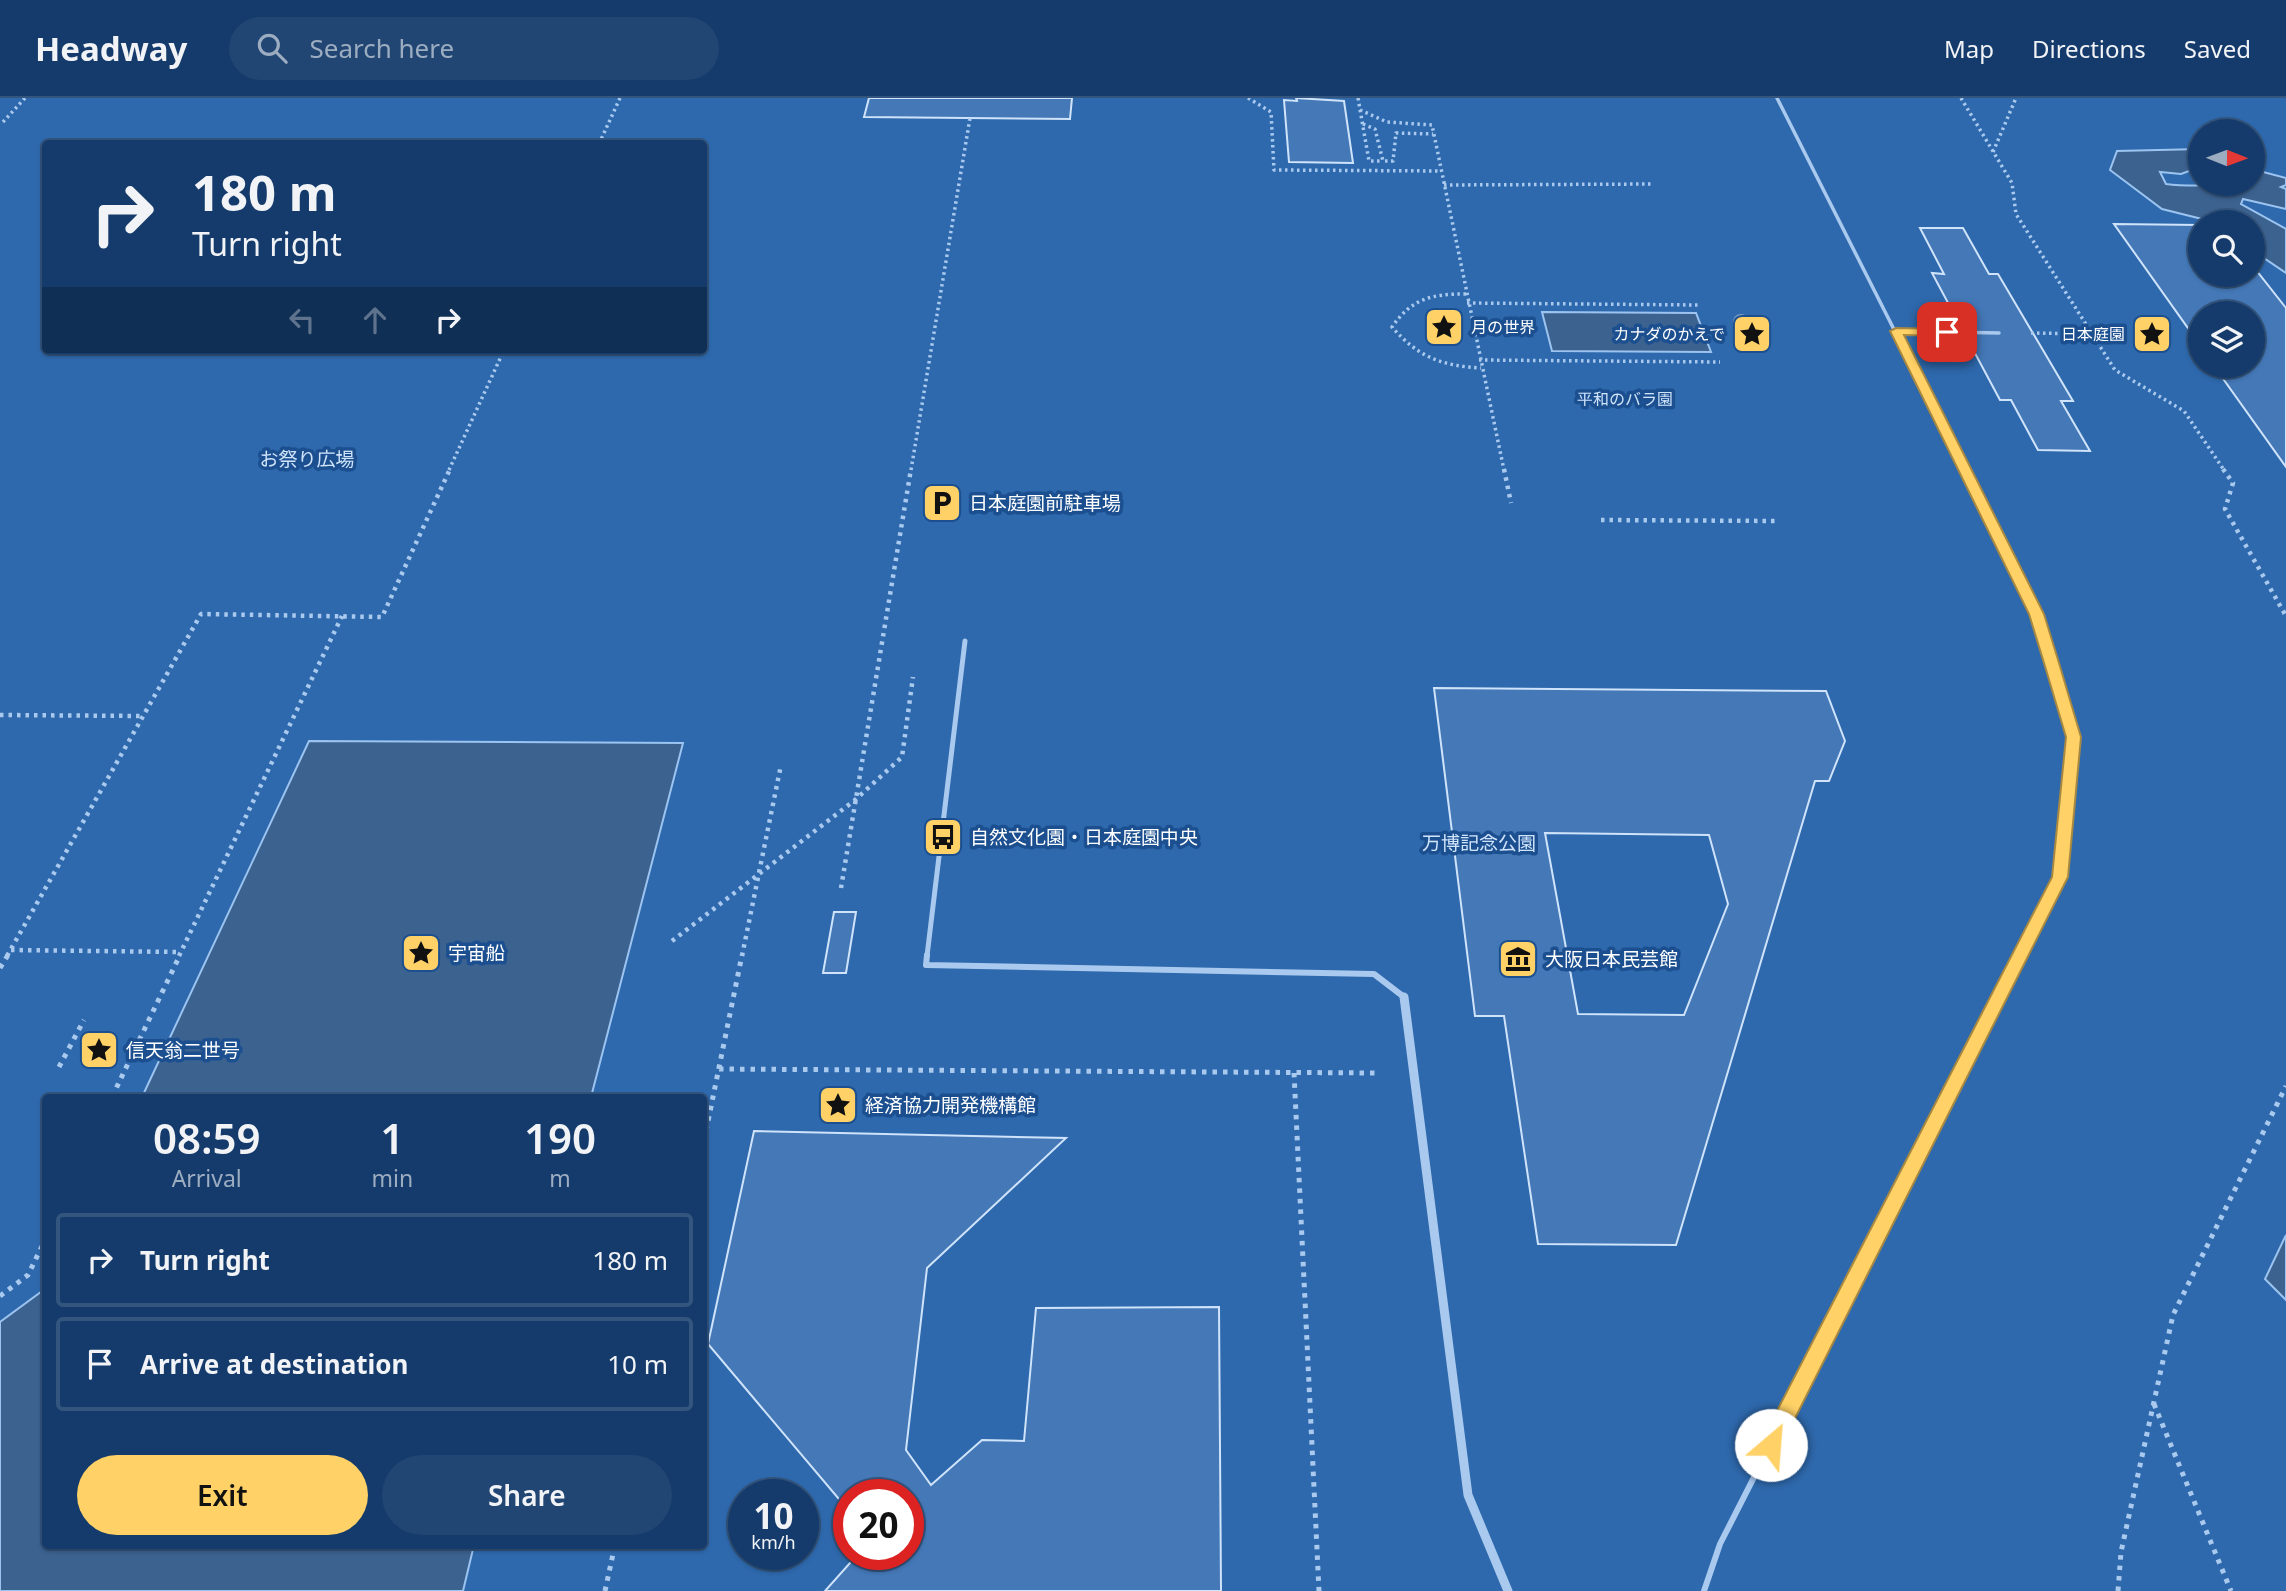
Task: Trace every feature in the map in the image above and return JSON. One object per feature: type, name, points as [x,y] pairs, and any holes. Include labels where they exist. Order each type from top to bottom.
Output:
[{"type":"street","points":[[1404,997],[1468,1495],[1508,1591]]},
{"type":"lane","points":[[1704,1591],[1720,1544],[2060,877],[2073,737],[2036,614],[1777,98]]},
{"type":"lane","points":[[1896,331],[1998,333]]},
{"type":"lane","points":[[965,641],[926,965],[1374,974],[1404,997]]},
{"type":"path","points":[[3,122],[25,98]]},
{"type":"path","points":[[601,140],[620,98]]},
{"type":"path","points":[[1248,98],[1271,112],[1273,170],[1441,171]]},
{"type":"path","points":[[1358,98],[1369,161],[1393,161],[1396,133],[1433,134]]},
{"type":"path","points":[[1961,98],[2012,183],[2015,215],[2115,370],[2184,411],[2233,483],[2225,509],[2286,616]]},
{"type":"path","points":[[1993,152],[2016,98]]},
{"type":"path","points":[[1360,110],[1387,122],[1432,125],[1467,303],[1511,503]]},
{"type":"path","points":[[841,888],[970,118]]},
{"type":"path","points":[[1363,124],[1375,129],[1383,161]]},
{"type":"path","points":[[1444,185],[1654,184]]},
{"type":"path","points":[[1466,294],[1432,294],[1406,305],[1392,327],[1410,349],[1446,367],[1481,368]]},
{"type":"path","points":[[1467,303],[1699,304]]},
{"type":"path","points":[[1998,333],[2092,334]]},
{"type":"path","points":[[0,968],[201,614],[382,617],[502,354]]},
{"type":"path","points":[[1479,360],[1720,362]]},
{"type":"path","points":[[1601,520],[1777,521]]},
{"type":"path","points":[[113,1094],[342,616]]},
{"type":"path","points":[[672,941],[855,800],[902,757],[913,677]]},
{"type":"path","points":[[0,715],[143,716]]},
{"type":"path","points":[[707,1127],[781,765]]},
{"type":"path","points":[[11,950],[180,952]]},
{"type":"path","points":[[59,1067],[84,1020]]},
{"type":"path","points":[[719,1069],[1413,1073]]},
{"type":"path","points":[[1294,1073],[1319,1591]]},
{"type":"path","points":[[2118,1591],[2121,1552],[2172,1315],[2286,1086]]},
{"type":"path","points":[[0,1296],[28,1275],[42,1246]]},
{"type":"path","points":[[2153,1403],[2231,1591]]},
{"type":"path","points":[[605,1591],[614,1549]]},
{"type":"green space","name":"万博記念公園","points":[[0,98],[2286,98],[2286,1591],[0,1591]]},
{"type":"shaded area","points":[[2188,149],[2188,171],[2181,174],[2160,172],[2166,184],[2188,186],[2188,196],[2265,196],[2265,172],[2286,178],[2286,185],[2281,187],[2286,189],[2286,209],[2243,199],[2241,204],[2252,210],[2188,210],[2188,216],[2162,209],[2110,170],[2117,151]]},
{"type":"shaded area","points":[[2265,217],[2286,229],[2286,273],[2265,259]]},
{"type":"shaded area","points":[[1542,312],[1696,313],[1711,352],[1552,351]]},
{"type":"shaded area","points":[[309,741],[683,743],[592,1094],[143,1094]]},
{"type":"shaded area","points":[[2286,1235],[2286,1300],[2265,1279]]},
{"type":"shaded area","points":[[42,1291],[42,1549],[473,1549],[463,1591],[0,1591],[0,1322]]},
{"type":"building","points":[[869,98],[1072,98],[1070,119],[864,117]]},
{"type":"building","points":[[1296,98],[1344,101],[1353,163],[1289,162],[1284,100],[1297,101]]},
{"type":"building","points":[[2114,224],[2188,225],[2188,287],[2265,287],[2265,281],[2286,308],[2286,467],[2223,378],[2265,378],[2265,301],[2188,301],[2188,328]]},
{"type":"building","points":[[1920,228],[1963,228],[1989,274],[1998,274],[2073,401],[2061,401],[2090,451],[2038,450],[2011,400],[2000,400],[1932,273],[1944,274]]},
{"type":"building","name":"大阪日本民芸館","points":[[1434,688],[1826,691],[1845,741],[1829,781],[1815,781],[1676,1245],[1538,1244],[1504,1016],[1475,1016]],"holes":[[[1545,833],[1709,835],[1728,904],[1684,1015],[1578,1014]]]},
{"type":"building","points":[[834,912],[856,912],[846,973],[823,973]]},
{"type":"building","points":[[754,1131],[1066,1138],[927,1268],[906,1450],[931,1485],[982,1440],[1024,1441],[1036,1308],[1219,1307],[1221,1591],[825,1591],[844,1570],[924,1570],[924,1479],[833,1479],[833,1492],[708,1344]]},
{"type":"place","name":"月の世界","points":[[1444,327]]},
{"type":"place","name":"カナダのかえで","points":[[1752,334]]},
{"type":"place","name":"日本庭園","points":[[2152,334]]},
{"type":"place","name":"日本庭園前駐車場","points":[[942,503]]},
{"type":"place","name":"自然文化園・日本庭園中央","points":[[943,837]]},
{"type":"place","name":"宇宙船","points":[[421,953]]},
{"type":"place","name":"大阪日本民芸館","points":[[1518,959]]},
{"type":"place","name":"信天翁二世号","points":[[99,1050]]},
{"type":"place","name":"経済協力開発機構館","points":[[838,1105]]},
{"type":"route","points":[[1771,1445],[2060,877],[2073,737],[2051,663],[2036,614],[1896,331],[1947,332]]},
{"type":"park label","name":"平和のバラ園","points":[[1625,399]]},
{"type":"park label","name":"お祭り広場","points":[[307,459]]}]
